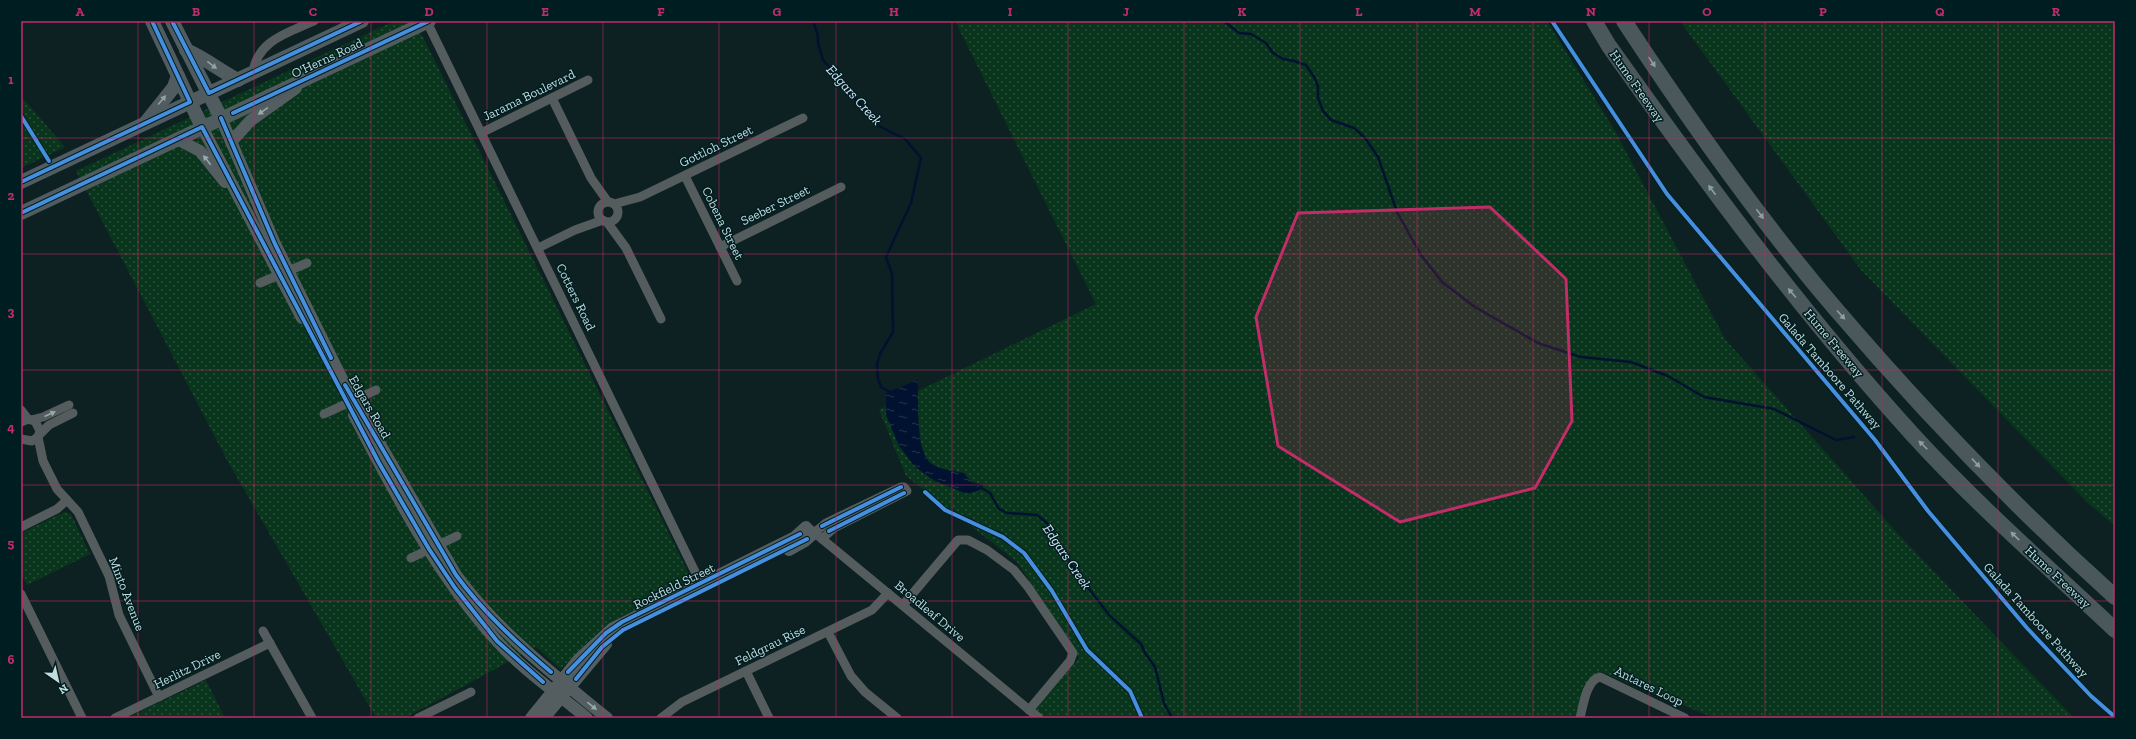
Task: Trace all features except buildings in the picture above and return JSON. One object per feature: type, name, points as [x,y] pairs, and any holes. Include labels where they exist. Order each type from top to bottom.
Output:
[{"type":"highway","name":"Hume Freeway","points":[[1593,21],[1609,46],[1733,218],[1780,279],[1862,378],[1915,437],[2014,536],[2115,630]]},
{"type":"highway","name":"Hume Freeway","points":[[1627,24],[1711,149],[1834,307],[2002,490],[2115,597]]},
{"type":"main road","name":"Edgars Road","points":[[152,21],[202,127],[241,201],[284,273],[351,402],[455,588],[497,642],[587,718]]},
{"type":"main road","name":"Edgars Road","points":[[172,21],[221,118],[284,273]]},
{"type":"main road","name":"O'Herns Road","points":[[21,182],[362,21]]},
{"type":"main road","name":"O'Herns Road","points":[[21,213],[428,21]]},
{"type":"main road","points":[[186,50],[201,56],[217,70],[238,80]]},
{"type":"main road","points":[[231,142],[250,121],[318,73]]},
{"type":"main road","points":[[144,124],[174,88],[178,76]]},
{"type":"main road","points":[[177,139],[200,152],[241,201]]},
{"type":"main road","name":"Rockfield Street","points":[[531,718],[614,636],[633,624],[702,587],[800,544],[811,531]]},
{"type":"main road","name":"Edgars Road","points":[[433,548],[470,595],[515,641],[607,718]]},
{"type":"main road","name":"Rockfield Street","points":[[544,718],[557,693]]},
{"type":"street","points":[[253,72],[254,63],[265,45],[280,36],[314,21]]},
{"type":"street","name":"Cotters Road","points":[[428,21],[702,587]]},
{"type":"street","name":"Jarama Boulevard","points":[[481,133],[588,80]]},
{"type":"street","points":[[552,98],[660,319]]},
{"type":"street","name":"Gottloh Street","points":[[538,248],[608,212],[803,118]]},
{"type":"street","name":"Cobena Street","points":[[685,176],[737,281]]},
{"type":"street","name":"Seeber Street","points":[[720,247],[841,187]]},
{"type":"street","points":[[260,283],[307,263]]},
{"type":"street","points":[[324,414],[376,390]]},
{"type":"street","points":[[23,441],[32,441],[71,409],[43,418],[27,421]]},
{"type":"street","name":"Minto Avenue","points":[[21,410],[27,421],[37,424],[43,461],[57,489],[78,512],[109,576],[119,615],[159,697]]},
{"type":"street","name":"Minto Avenue","points":[[23,441],[43,461]]},
{"type":"street","points":[[21,527],[57,509],[66,500]]},
{"type":"street","name":"Rockfield Street","points":[[811,531],[826,523],[871,506]]},
{"type":"street","name":"Broadleaf Drive","points":[[811,531],[1039,718]]},
{"type":"street","points":[[411,558],[457,536]]},
{"type":"street","points":[[903,606],[958,540],[968,540],[994,554],[1008,565],[1028,587],[1073,653],[1070,661],[1029,710]]},
{"type":"street","points":[[21,594],[82,718]]},
{"type":"street","name":"Feldgrau Rise","points":[[661,718],[682,702],[872,610],[888,594]]},
{"type":"street","points":[[263,631],[312,718]]},
{"type":"street","points":[[828,632],[852,676],[866,692],[897,718]]},
{"type":"street","name":"Herlitz Drive","points":[[115,718],[270,643]]},
{"type":"street","points":[[746,671],[769,718]]},
{"type":"street","name":"Antares Loop","points":[[1580,718],[1590,685],[1593,680],[1600,677],[1686,718]]},
{"type":"street","points":[[418,718],[471,692]]},
{"type":"highlighted area","points":[[1490,207],[1566,279],[1572,421],[1535,488],[1400,522],[1278,446],[1256,317],[1298,213]]},
{"type":"green space","points":[[394,21],[415,21],[693,582],[617,619],[560,669],[536,647],[405,718],[376,718],[227,460],[76,171]]},
{"type":"green space","points":[[955,21],[1547,21],[1615,131],[1725,339],[1899,535],[2074,718],[1714,718],[1599,671],[1580,718],[1043,718],[1036,712],[1037,706],[1079,658],[1073,645],[1016,561],[906,476],[879,410],[1096,304]]},
{"type":"green space","points":[[1680,21],[2115,21],[2115,526],[2088,503],[1861,270]]},
{"type":"green space","points":[[21,96],[65,147],[21,168]]},
{"type":"green space","points":[[64,512],[71,514],[90,554],[27,585],[21,574],[21,533]]},
{"type":"green space","points":[[206,680],[225,718],[127,718]]},
{"type":"water","points":[[917,380],[920,437],[922,449],[926,458],[932,464],[940,468],[964,473],[971,482],[984,485],[980,490],[967,494],[935,481],[915,467],[899,446],[886,415],[886,393]]},
{"type":"waterway","name":"Edgars Creek","points":[[813,21],[823,60],[877,125],[905,139],[921,158],[911,203],[886,257],[892,274],[893,332],[880,354],[877,364],[878,379],[881,387],[892,393]]},
{"type":"waterway","points":[[1224,21],[1239,33],[1251,34],[1266,43],[1273,53],[1283,59],[1306,65],[1318,86],[1318,98],[1323,111],[1331,120],[1354,128],[1365,138],[1378,157],[1397,212],[1421,255],[1442,282],[1475,307],[1538,343],[1581,357],[1631,362],[1668,376],[1704,397],[1774,409],[1836,440],[1854,437]]},
{"type":"waterway","name":"Edgars Creek","points":[[980,487],[990,493],[999,509],[1007,513],[1037,515],[1047,523],[1064,555],[1096,598],[1110,616],[1141,644],[1145,653],[1155,667],[1164,703],[1172,718]]},
{"type":"cycle path","points":[[21,182],[190,102],[152,21]]},
{"type":"cycle path","points":[[172,21],[209,93],[362,21]]},
{"type":"cycle path","points":[[233,113],[429,21]]},
{"type":"cycle path","name":"Galada Tamboore Pathway","points":[[1552,21],[1667,194],[1875,440],[1928,511],[2027,628],[2091,696],[2115,717]]},
{"type":"cycle path","points":[[21,116],[49,161]]},
{"type":"cycle path","points":[[221,118],[275,244],[331,358]]},
{"type":"cycle path","points":[[21,213],[202,127],[379,463],[429,549],[455,588],[497,641],[543,682]]},
{"type":"cycle path","points":[[345,385],[456,575],[466,589],[500,626],[551,672]]},
{"type":"cycle path","points":[[822,526],[901,487]]},
{"type":"cycle path","points":[[925,492],[945,510],[1003,537],[1024,553],[1052,591],[1087,650],[1130,691],[1142,718]]},
{"type":"cycle path","points":[[829,531],[904,493]]},
{"type":"cycle path","points":[[568,672],[606,633],[622,622],[800,534]]},
{"type":"cycle path","points":[[576,679],[602,647],[623,630],[807,539]]}]
